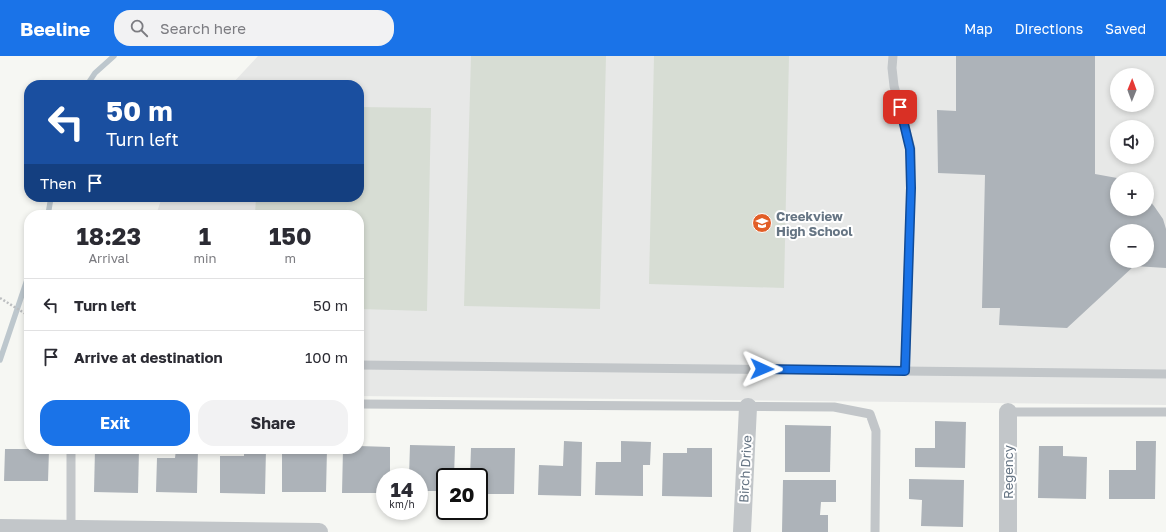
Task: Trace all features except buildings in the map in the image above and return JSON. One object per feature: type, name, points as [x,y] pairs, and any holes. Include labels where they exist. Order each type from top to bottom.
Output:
[{"type":"street","name":"Birch Drive","points":[[742,532],[748,407]]},
{"type":"street","name":"Regency","points":[[1008,412],[1008,532]]},
{"type":"street","points":[[0,528],[319,532]]},
{"type":"lane","points":[[893,56],[892,68],[894,86],[910,149],[911,188],[905,371]]},
{"type":"lane","points":[[364,365],[1166,374]]},
{"type":"lane","points":[[364,404],[834,407],[870,414],[876,431],[875,532]]},
{"type":"lane","points":[[1008,412],[1166,412]]},
{"type":"lane","points":[[71,454],[71,528]]},
{"type":"path","points":[[0,298],[24,313]]},
{"type":"shaded area","name":"Creekview High School","points":[[258,56],[1166,56],[1166,405],[364,396],[364,210],[158,210],[160,202],[364,202],[364,80],[236,80]]},
{"type":"shaded area","points":[[471,56],[606,56],[600,309],[464,306]]},
{"type":"shaded area","points":[[654,56],[789,56],[784,288],[649,284]]},
{"type":"shaded area","points":[[364,107],[431,108],[427,311],[364,309],[364,210],[255,210],[256,202],[364,202]]},
{"type":"waterway","points":[[90,80],[95,73],[114,56]]},
{"type":"waterway","points":[[49,210],[50,202]]},
{"type":"waterway","points":[[0,360],[24,289]]},
{"type":"place","name":"Creekview High School","points":[[762,223]]},
{"type":"route","points":[[762,369],[905,371],[911,188],[910,149],[900,107]]}]
